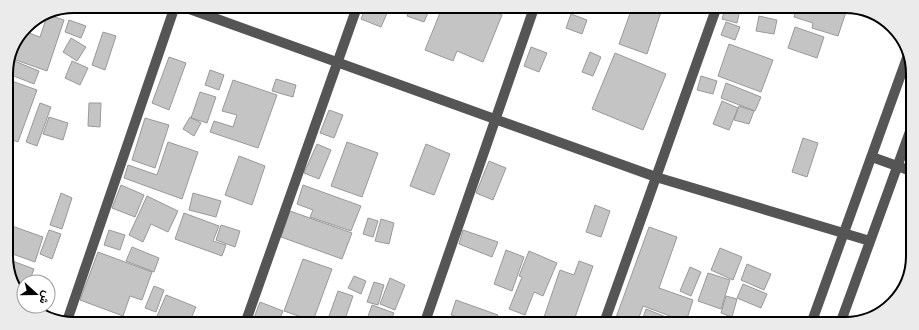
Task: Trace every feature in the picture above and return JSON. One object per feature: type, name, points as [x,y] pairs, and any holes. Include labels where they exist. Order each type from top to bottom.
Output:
[{"type":"street","points":[[68,316],[173,13]]},
{"type":"street","points":[[200,13],[656,176],[870,242]]},
{"type":"street","points":[[247,317],[355,13]]},
{"type":"street","points":[[427,317],[532,13]]},
{"type":"street","points":[[606,317],[715,13]]},
{"type":"street","points":[[813,317],[905,65]]},
{"type":"street","points":[[843,317],[906,142]]},
{"type":"street","points":[[872,157],[906,169]]},
{"type":"building","points":[[364,13],[387,13],[381,27],[361,19]]},
{"type":"building","points":[[408,13],[428,13],[424,22],[407,16]]},
{"type":"building","points":[[440,13],[497,13],[502,15],[483,62],[457,51],[453,61],[425,50]]},
{"type":"building","points":[[630,13],[661,13],[647,54],[619,44]]},
{"type":"building","points":[[724,13],[739,13],[737,23],[722,19]]},
{"type":"building","points":[[795,13],[846,13],[838,36],[812,28],[813,23],[794,17]]},
{"type":"building","points":[[571,14],[587,20],[582,34],[566,28]]},
{"type":"building","points":[[759,16],[777,20],[774,34],[756,31]]},
{"type":"building","points":[[54,17],[64,20],[47,71],[15,60],[23,40],[29,33],[40,37],[46,20]]},
{"type":"building","points":[[69,20],[86,26],[81,38],[65,32]]},
{"type":"building","points":[[726,22],[740,27],[735,40],[721,35]]},
{"type":"building","points":[[795,27],[824,37],[817,58],[788,48]]},
{"type":"building","points":[[103,32],[116,36],[105,70],[92,65]]},
{"type":"building","points":[[71,38],[86,47],[77,61],[63,52]]},
{"type":"building","points":[[729,44],[773,60],[761,92],[718,76]]},
{"type":"building","points":[[531,47],[547,53],[539,72],[524,66]]},
{"type":"building","points":[[590,52],[601,57],[593,76],[582,72]]},
{"type":"building","points":[[615,53],[666,74],[643,130],[592,109]]},
{"type":"building","points":[[169,57],[186,63],[169,110],[152,103]]},
{"type":"building","points":[[14,61],[39,71],[34,84],[13,76]]},
{"type":"building","points":[[72,61],[88,68],[80,85],[65,78]]},
{"type":"building","points":[[210,70],[224,75],[219,90],[205,85]]},
{"type":"building","points":[[701,76],[717,81],[713,94],[697,90]]},
{"type":"building","points":[[276,79],[296,85],[293,97],[272,91]]},
{"type":"building","points":[[233,80],[277,95],[258,148],[210,132],[214,121],[233,127],[237,115],[222,111]]},
{"type":"building","points":[[13,81],[37,90],[18,142],[13,140]]},
{"type":"building","points":[[726,83],[761,97],[755,111],[721,98]]},
{"type":"building","points":[[200,92],[216,97],[207,123],[191,118]]},
{"type":"building","points":[[722,101],[738,108],[729,130],[713,124]]},
{"type":"building","points":[[40,103],[51,107],[37,146],[26,142]]},
{"type":"building","points":[[89,103],[101,103],[100,127],[88,126]]},
{"type":"building","points":[[739,106],[754,111],[749,124],[734,120]]},
{"type":"building","points":[[329,110],[343,115],[334,138],[320,133]]},
{"type":"building","points":[[49,117],[68,123],[63,140],[43,134]]},
{"type":"building","points":[[190,117],[201,123],[194,136],[183,129]]},
{"type":"building","points":[[145,118],[169,125],[155,168],[132,160]]},
{"type":"building","points":[[803,138],[818,143],[807,177],[792,172]]},
{"type":"building","points":[[168,142],[198,152],[182,199],[124,178],[128,165],[157,175]]},
{"type":"building","points":[[347,142],[378,153],[362,197],[331,186]]},
{"type":"building","points":[[317,144],[331,150],[319,179],[304,173]]},
{"type":"building","points":[[426,144],[450,154],[434,195],[410,186]]},
{"type":"building","points":[[239,156],[265,166],[252,205],[225,195]]},
{"type":"building","points":[[489,161],[506,168],[493,200],[476,193]]},
{"type":"building","points":[[121,185],[144,195],[135,217],[112,208]]},
{"type":"building","points":[[303,185],[361,206],[351,231],[310,217],[313,210],[297,204]]},
{"type":"building","points":[[61,193],[72,198],[62,229],[50,225]]},
{"type":"building","points":[[193,193],[221,201],[216,217],[189,210]]},
{"type":"building","points":[[147,196],[178,211],[168,232],[151,224],[143,242],[129,235]]},
{"type":"building","points":[[595,205],[610,211],[601,237],[586,232]]},
{"type":"building","points":[[290,211],[352,233],[342,259],[281,237]]},
{"type":"building","points":[[184,213],[219,226],[213,241],[226,245],[222,256],[175,239]]},
{"type":"building","points":[[368,218],[378,221],[373,237],[363,234]]},
{"type":"building","points":[[381,219],[394,223],[389,244],[375,241]]},
{"type":"building","points":[[221,225],[240,231],[235,247],[216,240]]},
{"type":"building","points":[[13,226],[43,237],[35,262],[13,254]]},
{"type":"building","points":[[649,227],[677,237],[659,288],[693,300],[688,317],[673,317],[643,306],[639,317],[616,317]]},
{"type":"building","points":[[49,230],[61,234],[52,259],[40,254]]},
{"type":"building","points":[[109,230],[125,235],[120,250],[104,245]]},
{"type":"building","points":[[463,230],[498,242],[492,257],[459,244]]},
{"type":"building","points":[[132,247],[159,258],[154,272],[126,261]]},
{"type":"building","points":[[720,248],[742,257],[733,280],[711,270]]},
{"type":"building","points":[[506,250],[524,257],[512,291],[494,284]]},
{"type":"building","points":[[529,251],[557,263],[543,296],[534,292],[525,315],[509,309],[522,277],[519,276]]},
{"type":"building","points":[[98,252],[152,272],[142,300],[130,296],[123,316],[80,300]]},
{"type":"building","points":[[303,259],[332,269],[314,317],[301,317],[284,311]]},
{"type":"building","points":[[13,261],[34,269],[32,274],[16,274],[16,276]]},
{"type":"building","points":[[579,261],[593,266],[575,317],[544,317],[560,270],[574,275]]},
{"type":"building","points":[[747,264],[771,274],[764,290],[741,280]]},
{"type":"building","points":[[690,267],[701,272],[691,296],[680,291]]},
{"type":"building","points":[[708,273],[730,280],[721,309],[698,301]]},
{"type":"building","points":[[354,276],[366,281],[361,294],[348,288]]},
{"type":"building","points":[[390,278],[405,285],[395,310],[380,304]]},
{"type":"building","points":[[374,282],[384,285],[378,305],[367,302]]},
{"type":"building","points":[[743,284],[767,294],[761,308],[737,298]]},
{"type":"building","points":[[154,286],[164,290],[156,312],[145,308]]},
{"type":"building","points":[[338,291],[353,296],[346,317],[329,317]]},
{"type":"building","points":[[166,295],[196,307],[192,317],[157,317]]},
{"type":"building","points":[[726,296],[737,299],[732,317],[721,313]]},
{"type":"building","points":[[456,300],[498,315],[497,317],[457,317],[451,315]]},
{"type":"building","points":[[260,302],[283,311],[281,317],[254,317]]},
{"type":"building","points":[[372,305],[394,313],[392,317],[368,317]]},
{"type":"building","points":[[646,309],[666,317],[643,317]]}]
